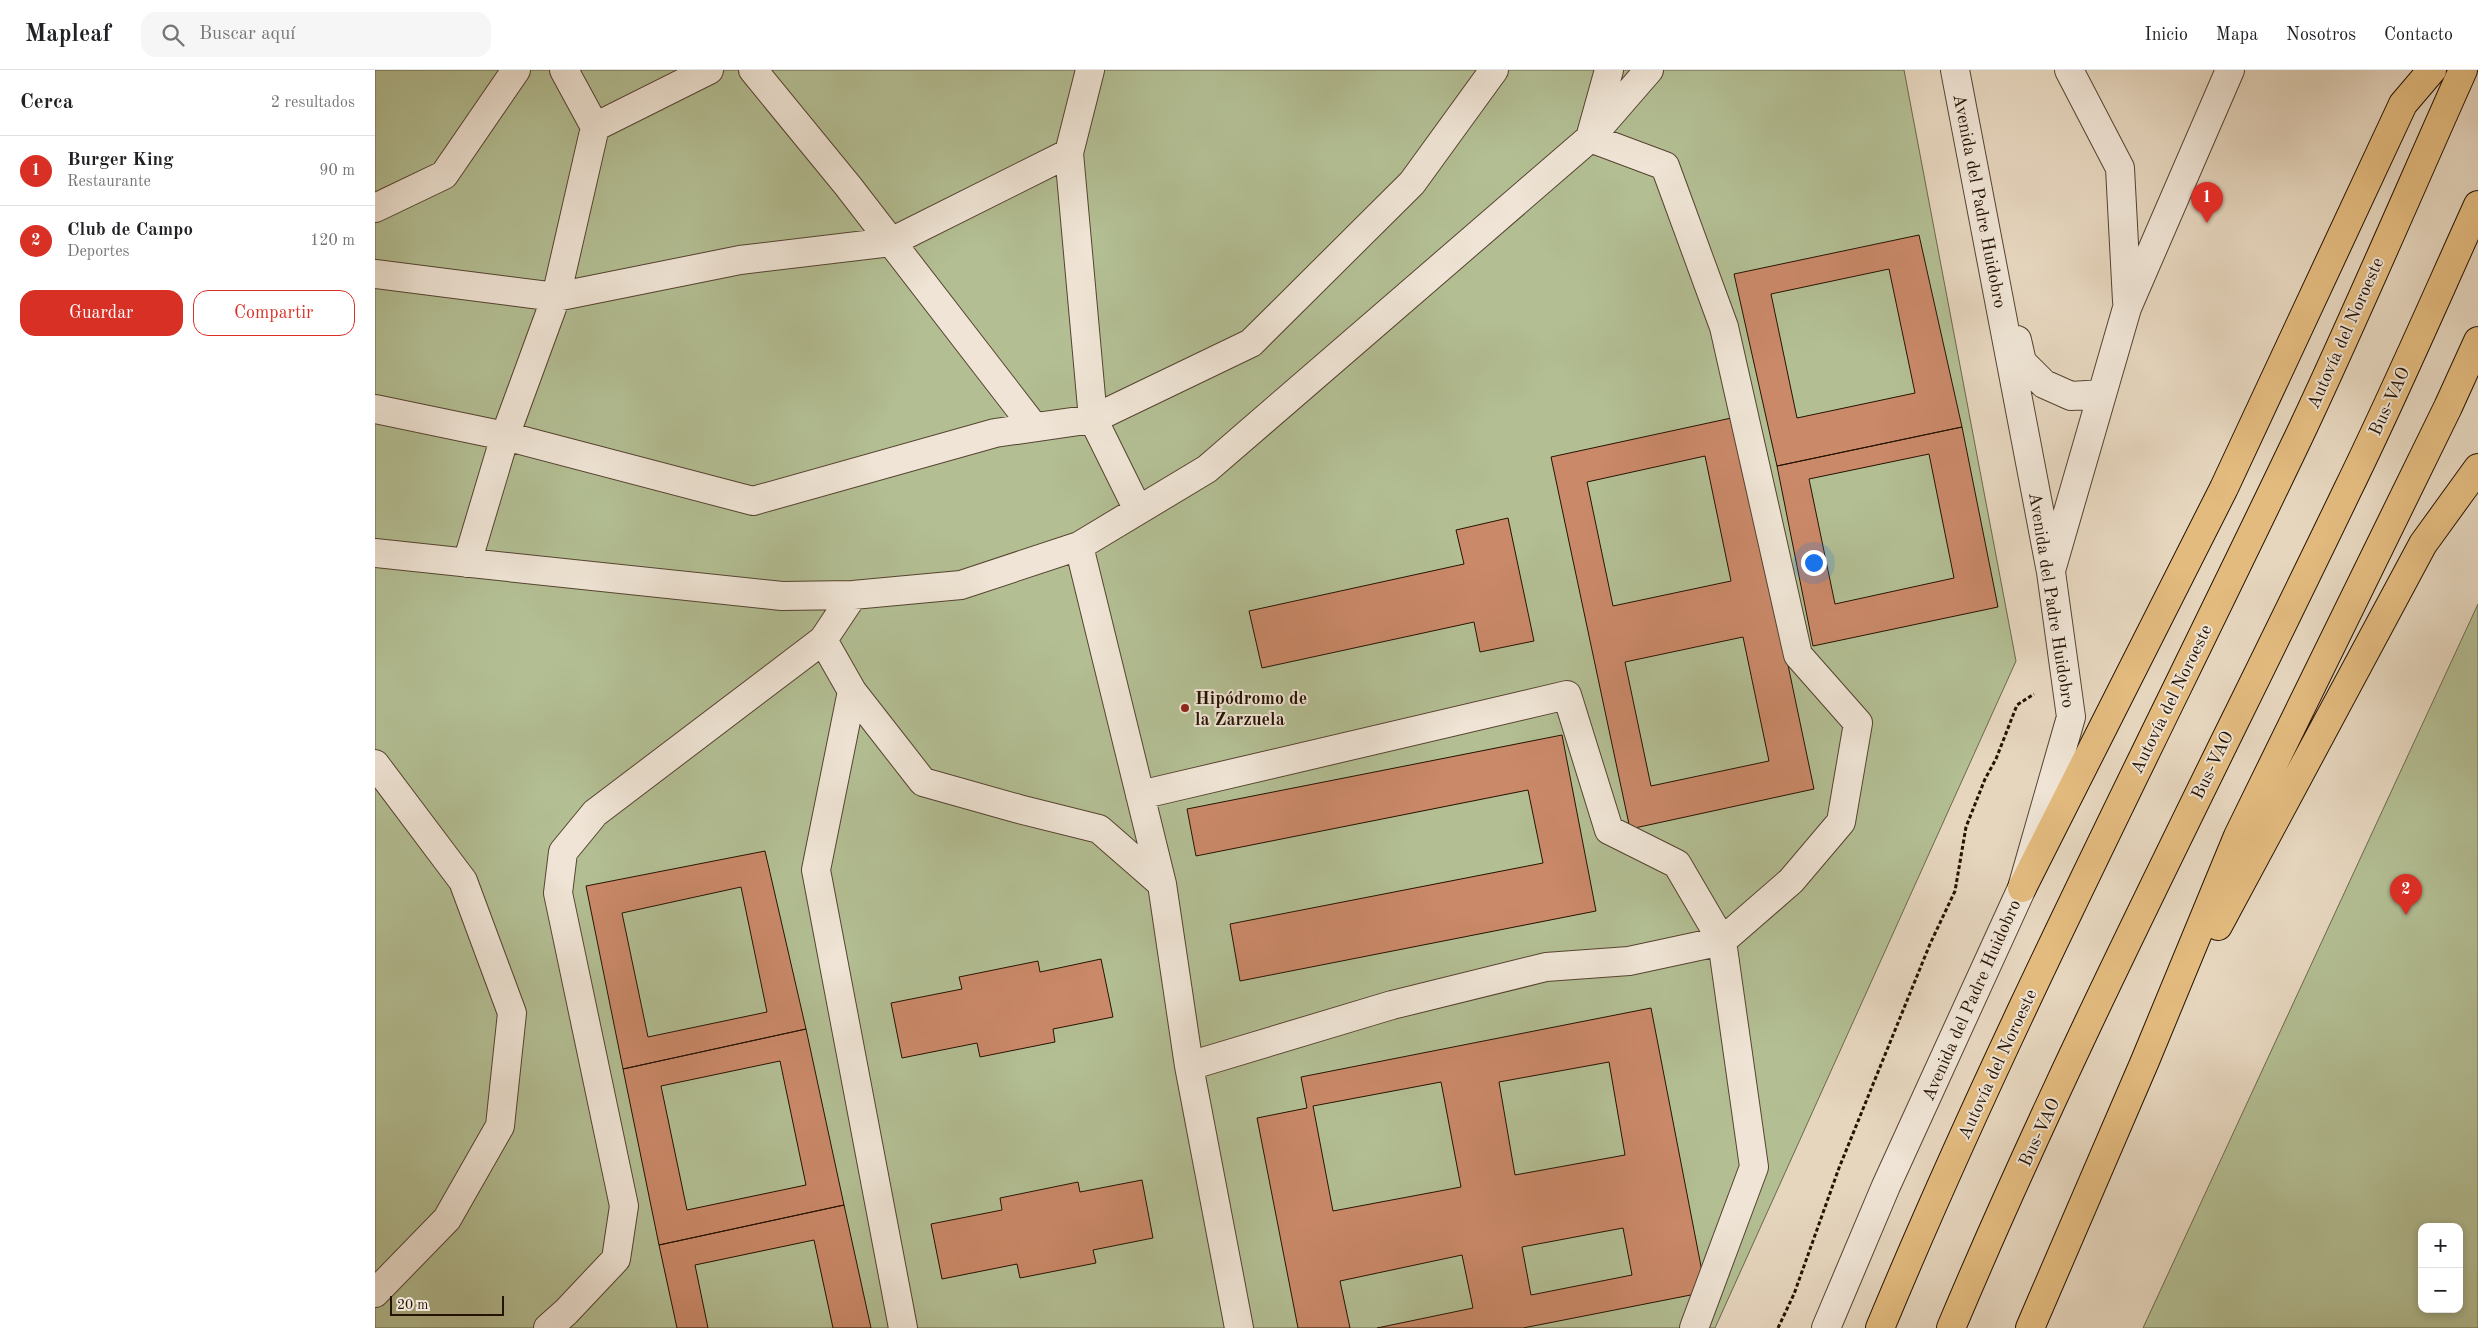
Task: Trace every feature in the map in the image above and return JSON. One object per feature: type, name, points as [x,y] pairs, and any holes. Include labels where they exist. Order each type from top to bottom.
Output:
[{"type":"highway","points":[[2022,888],[2225,488],[2403,104],[2432,70]]},
{"type":"highway","name":"Autovía del Noroeste","points":[[1880,1328],[1925,1220],[2091,863],[2301,430],[2463,70]]},
{"type":"highway","name":"Bus-VAO","points":[[1951,1328],[1988,1239],[2183,823],[2349,487],[2478,206]]},
{"type":"highway","points":[[2030,1328],[2145,1061],[2238,836],[2449,407],[2478,341]]},
{"type":"highway","points":[[2145,1061],[2423,544],[2478,468]]},
{"type":"street","points":[[375,208],[443,175],[516,70]]},
{"type":"street","points":[[467,563],[505,436],[556,297],[595,127],[564,70]]},
{"type":"street","points":[[595,127],[709,70]]},
{"type":"street","points":[[753,70],[891,242],[1034,427]]},
{"type":"street","points":[[1090,70],[1069,153],[1093,419],[1138,510]]},
{"type":"street","points":[[375,409],[505,436],[753,501],[995,433],[1093,419],[1251,343],[1412,183],[1494,70]]},
{"type":"street","points":[[1590,138],[1609,70]]},
{"type":"street","points":[[375,554],[782,596],[853,595],[961,585],[1079,546],[1207,469],[1590,138],[1649,70]]},
{"type":"street","name":"Avenida del Padre Huidobro","points":[[1826,1328],[1886,1186],[2022,888],[2071,717],[2051,572],[1955,70]]},
{"type":"street","points":[[2069,70],[2120,168],[2127,308]]},
{"type":"street","points":[[2051,572],[2127,308],[2229,70]]},
{"type":"street","points":[[1189,1066],[1392,1005],[1546,967],[1629,962],[1722,941],[1791,881],[1841,822],[1858,724],[1798,655],[1724,327],[1665,166],[1590,138]]},
{"type":"street","points":[[375,274],[556,297],[740,260],[891,242],[1069,153]]},
{"type":"street","points":[[1975,176],[2022,362],[2044,384],[2071,396],[2102,394]]},
{"type":"street","points":[[1079,546],[1162,884],[1189,1066],[1239,1328]]},
{"type":"street","points":[[547,1328],[566,1312],[616,1259],[624,1206],[558,894],[563,852],[595,813],[823,640],[853,595]]},
{"type":"street","points":[[823,640],[852,691],[923,782],[1099,829],[1162,884]]},
{"type":"street","points":[[852,691],[815,870],[903,1328]]},
{"type":"street","points":[[1140,795],[1567,695],[1609,830],[1677,864],[1722,941],[1754,1167],[1694,1328]]},
{"type":"street","points":[[375,764],[463,881],[512,1013],[501,1126],[447,1220],[375,1293]]},
{"type":"path","points":[[1778,1328],[1795,1294],[1839,1168],[1931,944],[1955,891],[1966,827],[1985,779],[1996,759],[2004,733],[2017,705],[2033,696],[2063,658]]},
{"type":"green space","name":"Hipódromo de la Zarzuela","points":[[375,70],[1904,70],[2016,661],[1715,1328],[375,1328]]},
{"type":"green space","points":[[2478,604],[2478,1328],[2143,1328]]},
{"type":"building","points":[[1919,235],[1962,427],[1777,466],[1734,274]],"holes":[[[1889,269],[1915,393],[1797,418],[1771,294]]]},
{"type":"building","points":[[1736,417],[1814,789],[1630,829],[1551,457]],"holes":[[[1705,456],[1731,581],[1613,606],[1587,482]],[[1743,637],[1769,761],[1651,786],[1625,662]]]},
{"type":"building","points":[[1962,427],[1998,607],[1813,646],[1777,466]],"holes":[[[1929,454],[1954,578],[1835,604],[1809,479]]]},
{"type":"building","points":[[1508,518],[1534,641],[1480,652],[1474,622],[1262,668],[1249,611],[1464,564],[1456,530]]},
{"type":"building","points":[[1562,735],[1596,911],[1240,981],[1230,924],[1543,863],[1528,790],[1196,856],[1187,809]]},
{"type":"building","points":[[765,851],[806,1029],[623,1069],[586,886]],"holes":[[[741,887],[767,1012],[648,1037],[622,913]]]},
{"type":"building","points":[[1101,959],[1113,1017],[1053,1029],[1055,1042],[980,1057],[977,1043],[902,1058],[891,1003],[962,989],[959,977],[1038,961],[1040,972]]},
{"type":"building","points":[[1651,1008],[1706,1292],[1523,1328],[1377,1328],[1473,1308],[1462,1255],[1340,1281],[1350,1328],[1298,1328],[1257,1118],[1307,1108],[1301,1077]],"holes":[[[1609,1062],[1625,1155],[1515,1175],[1499,1082]],[[1441,1082],[1461,1187],[1333,1211],[1313,1106]],[[1623,1228],[1632,1275],[1531,1295],[1522,1247]]]},
{"type":"building","points":[[806,1029],[844,1205],[659,1245],[623,1069]],"holes":[[[780,1061],[806,1185],[687,1210],[661,1086]]]},
{"type":"building","points":[[1142,1180],[1153,1238],[1093,1250],[1096,1263],[1020,1278],[1017,1264],[942,1279],[931,1224],[1002,1210],[1000,1198],[1078,1182],[1080,1192]]},
{"type":"building","points":[[844,1205],[871,1328],[833,1328],[814,1240],[695,1265],[708,1328],[677,1328],[659,1245]]},
{"type":"place","name":"Burger King","points":[[2207,223]]},
{"type":"place","name":"Hipódromo de la Zarzuela","points":[[1185,708]]},
{"type":"place","name":"Club de Campo","points":[[2406,915]]}]
